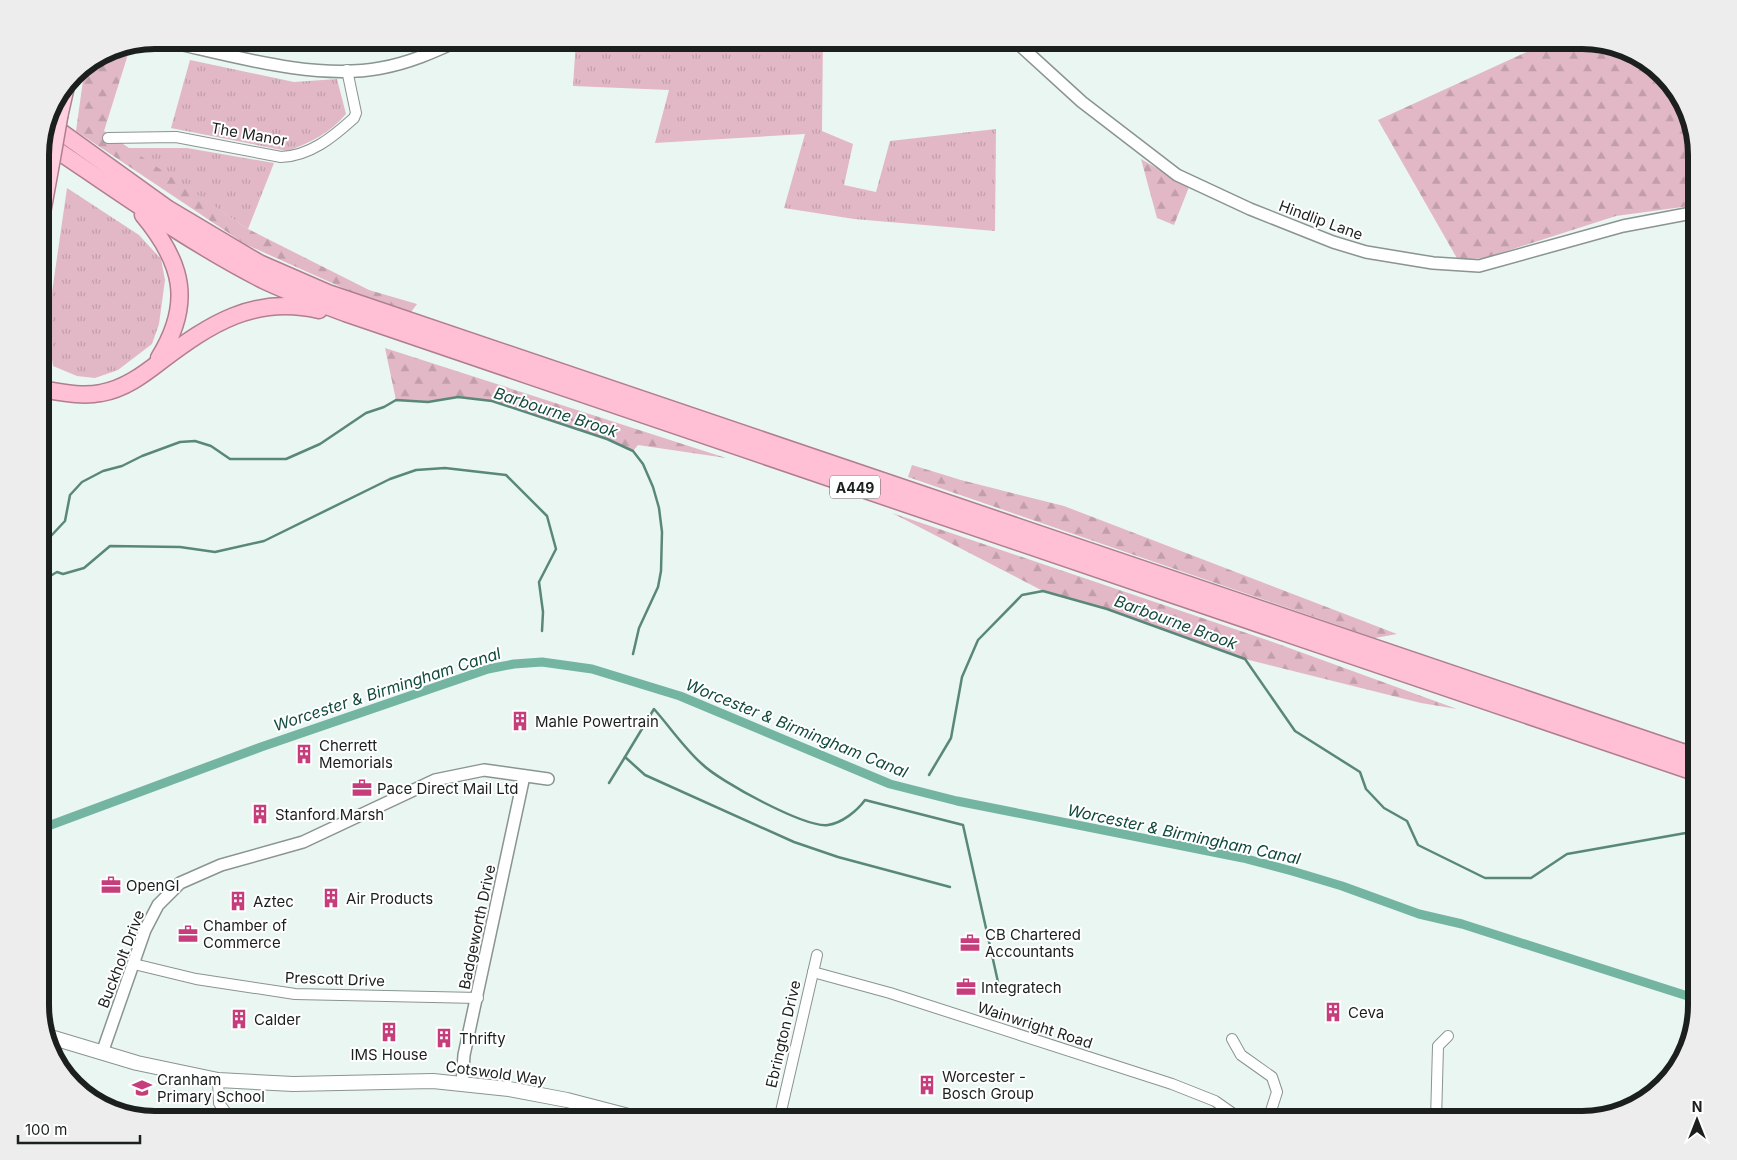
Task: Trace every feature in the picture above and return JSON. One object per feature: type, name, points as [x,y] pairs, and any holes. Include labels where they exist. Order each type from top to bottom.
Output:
[{"type":"highway","name":"A449","points":[[55,119],[168,209],[259,263],[328,293],[1688,754]]},
{"type":"highway","name":"A449","points":[[49,145],[181,234],[266,281],[348,314],[1688,770]]},
{"type":"highway","points":[[132,201],[164,242],[176,268],[179,283],[179,315],[174,330],[154,366]]},
{"type":"highway","points":[[49,390],[73,394],[102,393],[128,384],[200,331],[234,314],[254,309],[293,307],[348,314]]},
{"type":"main road","points":[[49,178],[52,161],[54,122]]},
{"type":"main road","name":"Cotswold Way","points":[[54,1038],[102,1053],[218,1080],[293,1084],[433,1081],[509,1089],[567,1100],[609,1111]]},
{"type":"street","points":[[205,49],[304,69],[348,70],[379,68],[408,61],[438,49]]},
{"type":"street","name":"Hindlip Lane","points":[[1024,49],[1082,102],[1177,175],[1259,213],[1333,242],[1366,252],[1432,263],[1479,266],[1623,226],[1688,214]]},
{"type":"street","name":"The Manor","points":[[108,138],[176,137],[281,157],[296,156],[309,152],[354,118],[356,114],[348,70]]},
{"type":"street","name":"Buckholt Drive","points":[[102,1053],[145,930],[158,905],[180,883],[221,866],[278,851],[303,842],[435,780],[484,770],[548,779]]},
{"type":"street","name":"Badgeworth Drive","points":[[462,1084],[464,1056],[478,998],[524,776]]},
{"type":"street","name":"Ebrington Drive","points":[[781,1111],[817,956]]},
{"type":"street","name":"Prescott Drive","points":[[134,964],[196,979],[295,994],[478,998]]},
{"type":"street","name":"Wainwright Road","points":[[813,972],[890,993],[1172,1084],[1215,1101],[1229,1111]]},
{"type":"street","points":[[1436,1111],[1438,1046],[1448,1036]]},
{"type":"street","points":[[1232,1039],[1241,1055],[1272,1077],[1277,1092],[1273,1111]]},
{"type":"street","points":[[218,1080],[219,1103],[225,1111]]},
{"type":"green space","points":[[575,49],[823,49],[822,131],[853,144],[844,185],[876,192],[890,141],[996,129],[995,231],[854,219],[784,208],[805,134],[655,143],[669,90],[573,86]]},
{"type":"green space","points":[[1533,49],[1582,49],[1609,52],[1629,60],[1652,75],[1674,102],[1685,128],[1687,141],[1688,206],[1616,216],[1485,258],[1458,260],[1378,120]]},
{"type":"green space","points":[[129,52],[104,131],[248,229],[369,290],[417,304],[411,312],[352,292],[245,244],[76,131],[84,76],[102,63]]},
{"type":"green space","points":[[190,60],[294,82],[337,79],[346,114],[319,137],[287,151],[171,128]]},
{"type":"green space","points":[[127,148],[187,148],[274,163],[248,229]]},
{"type":"green space","points":[[1141,159],[1189,187],[1174,225],[1157,218]]},
{"type":"green space","points":[[67,188],[139,235],[161,259],[165,280],[159,324],[152,344],[118,370],[95,378],[77,376],[53,366],[49,340],[49,313]]},
{"type":"green space","points":[[385,348],[726,458],[638,445],[633,451],[607,439],[492,401],[458,397],[428,402],[396,400]]},
{"type":"green space","points":[[912,465],[961,480],[1064,506],[1397,634],[1375,638],[908,477]]},
{"type":"green space","points":[[892,513],[1270,641],[1457,709],[1421,703],[1245,659],[1107,609],[1043,591]]},
{"type":"waterway","name":"Barbourne Brook","points":[[49,540],[65,521],[70,495],[82,482],[103,471],[122,466],[142,456],[180,442],[195,441],[211,446],[230,459],[286,459],[320,444],[366,413],[384,407],[396,400],[428,402],[458,397],[492,401],[607,439],[633,451],[643,464],[653,487],[659,508],[662,532],[661,571],[658,587],[639,628],[633,654]]},
{"type":"waterway","points":[[49,577],[57,572],[63,574],[84,568],[110,546],[180,547],[215,552],[264,541],[390,479],[416,470],[445,468],[506,475],[547,516],[556,549],[539,582],[543,612],[542,631]]},
{"type":"waterway","name":"Barbourne Brook","points":[[929,775],[951,738],[962,677],[978,640],[1022,595],[1043,591],[1107,609],[1245,659],[1295,731],[1360,772],[1366,789],[1384,808],[1407,821],[1418,845],[1485,878],[1531,878],[1567,854],[1688,833]]},
{"type":"waterway","name":"Worcester & Birmingham Canal","points":[[49,826],[261,747],[488,669],[514,664],[542,662],[592,669],[680,696],[890,784],[957,801],[1243,858],[1292,871],[1342,886],[1419,914],[1462,924],[1688,996]]},
{"type":"waterway","name":"Barbourne Brook","points":[[950,887],[838,857],[794,842],[645,775],[625,757],[654,709],[689,751],[711,772],[743,792],[801,819],[817,824],[833,824],[849,816],[865,800],[963,825],[998,982]]},
{"type":"waterway","points":[[609,783],[625,757]]},
{"type":"place","name":"Mahle Powertrain","points":[[520,721]]},
{"type":"place","name":"Cherrett Memorials","points":[[304,754]]},
{"type":"place","name":"Pace Direct Mail Ltd","points":[[362,788]]},
{"type":"place","name":"Stanford Marsh","points":[[260,814]]},
{"type":"place","name":"OpenGI","points":[[111,885]]},
{"type":"place","name":"Air Products","points":[[331,898]]},
{"type":"place","name":"Aztec","points":[[238,901]]},
{"type":"place","name":"Chamber of Commerce","points":[[188,934]]},
{"type":"place","name":"CB Chartered Accountants","points":[[970,943]]},
{"type":"place","name":"Integratech","points":[[966,987]]},
{"type":"place","name":"Ceva","points":[[1333,1012]]},
{"type":"place","name":"Calder","points":[[239,1019]]},
{"type":"place","name":"IMS House","points":[[389,1032]]},
{"type":"place","name":"Thrifty","points":[[444,1038]]},
{"type":"place","name":"Worcester - Bosch Group","points":[[927,1085]]},
{"type":"place","name":"Cranham Primary School","points":[[142,1088]]}]
